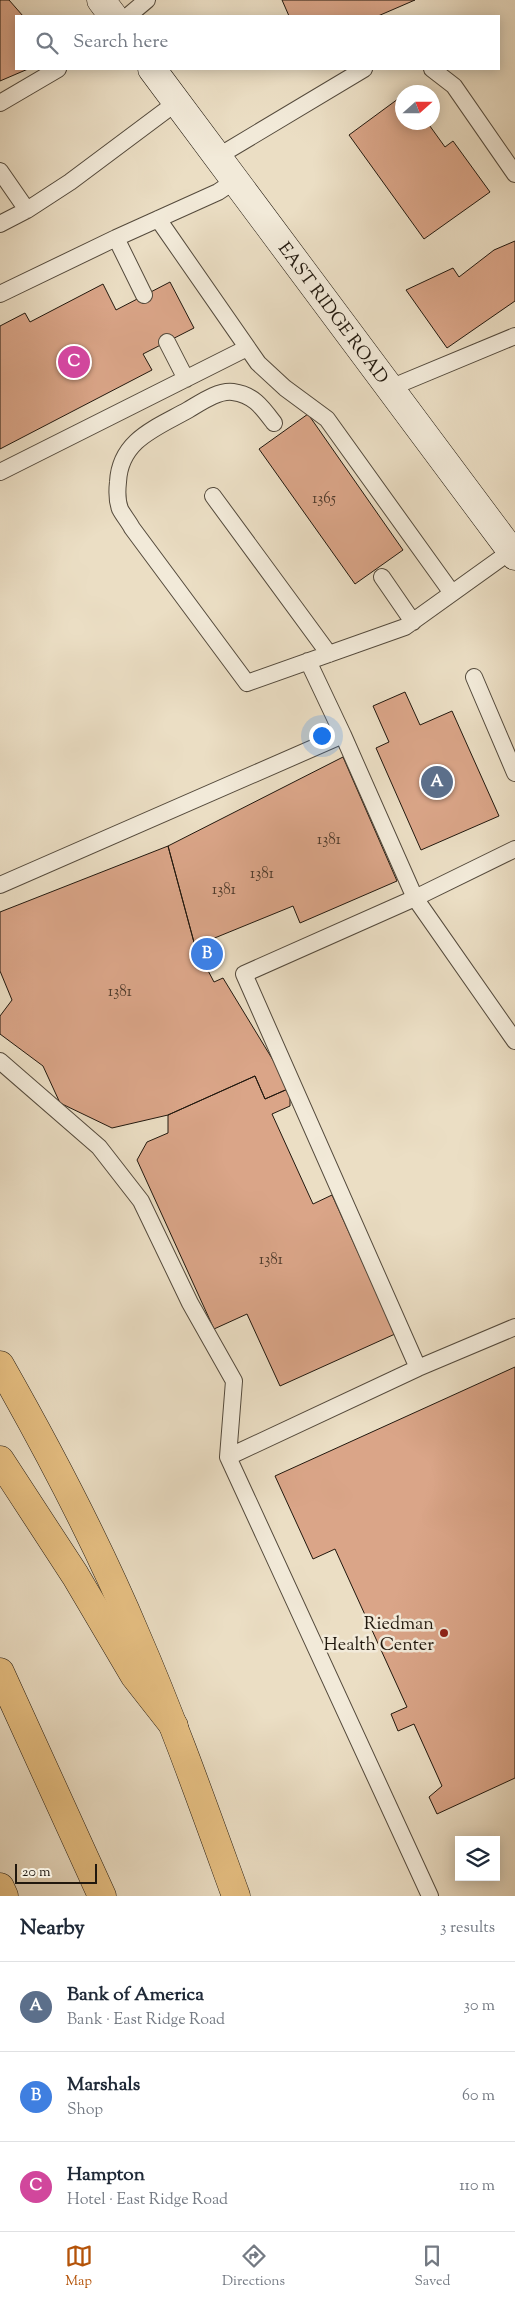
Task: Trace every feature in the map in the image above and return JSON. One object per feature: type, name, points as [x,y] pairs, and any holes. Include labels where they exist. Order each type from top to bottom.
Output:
[{"type":"main road","points":[[101,0],[112,15]]},
{"type":"main road","name":"EAST RIDGE ROAD","points":[[153,70],[513,553]]},
{"type":"main road","points":[[0,1365],[48,1450],[94,1542],[136,1634],[174,1726],[235,1890]]},
{"type":"main road","points":[[0,1460],[75,1574],[134,1675],[174,1726]]},
{"type":"main road","points":[[0,1672],[102,1896]]},
{"type":"main road","points":[[0,1887],[4,1896]]},
{"type":"lane","points":[[129,15],[147,0]]},
{"type":"lane","points":[[0,103],[56,70]]},
{"type":"lane","points":[[217,157],[362,70]]},
{"type":"lane","points":[[433,70],[454,86],[515,174]]},
{"type":"lane","points":[[0,224],[27,210],[70,182],[177,102]]},
{"type":"lane","points":[[0,171],[27,210]]},
{"type":"lane","points":[[0,294],[116,238],[218,192],[236,180]]},
{"type":"lane","points":[[158,219],[258,363],[285,388],[327,419],[452,593]]},
{"type":"lane","points":[[116,238],[144,295]]},
{"type":"lane","points":[[390,388],[515,336]]},
{"type":"lane","points":[[167,342],[186,379]]},
{"type":"lane","points":[[0,472],[247,348]]},
{"type":"lane","points":[[274,423],[259,403],[246,395],[231,391],[213,396],[148,432],[134,443],[124,456],[118,471],[117,491],[120,508],[124,515],[247,682],[405,628],[452,593],[513,553]]},
{"type":"lane","points":[[213,496],[329,654]]},
{"type":"lane","points":[[382,577],[413,622]]},
{"type":"lane","points":[[308,661],[415,898],[510,1023],[515,1041]]},
{"type":"lane","points":[[474,677],[515,773]]},
{"type":"lane","points":[[0,885],[343,735]]},
{"type":"lane","points":[[418,1368],[244,974],[415,898],[515,850]]},
{"type":"lane","points":[[0,1061],[99,1147],[141,1201],[190,1303],[234,1381],[228,1457],[430,1896]]},
{"type":"lane","points":[[228,1457],[418,1368],[515,1326]]},
{"type":"building","points":[[0,0],[9,0],[22,15],[15,15],[15,70],[26,70],[0,81]]},
{"type":"building","points":[[282,0],[415,0],[380,15],[289,15]]},
{"type":"building","points":[[395,101],[395,130],[433,130],[445,147],[453,141],[490,192],[424,239],[349,135]]},
{"type":"building","points":[[515,241],[515,301],[447,348],[406,290],[453,268],[459,277],[494,250]]},
{"type":"building","points":[[170,282],[194,328],[143,354],[152,370],[0,449],[0,326],[25,313],[30,322],[103,284],[116,310]]},
{"type":"building","points":[[308,414],[403,550],[355,584],[259,449]]},
{"type":"building","points":[[405,692],[420,725],[452,711],[499,816],[421,850],[376,748],[389,742],[373,706]]},
{"type":"building","points":[[343,757],[397,881],[300,923],[293,906],[195,946],[168,846]]},
{"type":"building","points":[[168,846],[195,946],[214,982],[223,978],[290,1088],[265,1099],[255,1076],[168,1115],[112,1128],[60,1103],[43,1066],[0,1034],[0,1016],[12,1000],[0,971],[0,912]]},
{"type":"building","points":[[255,1076],[265,1099],[290,1088],[290,1106],[272,1114],[313,1204],[332,1195],[395,1334],[280,1386],[247,1314],[214,1329],[137,1160],[147,1142],[168,1133],[168,1115]]},
{"type":"building","name":"Riedman Health Center","points":[[515,1367],[515,1778],[437,1814],[429,1797],[442,1786],[414,1724],[398,1731],[391,1714],[407,1707],[335,1549],[313,1559],[275,1476]]},
{"type":"place","name":"Hampton","points":[[74,362]]},
{"type":"place","name":"Bank of America","points":[[437,782]]},
{"type":"place","name":"Marshals","points":[[207,954]]},
{"type":"place","name":"Riedman Health Center","points":[[444,1633]]}]
